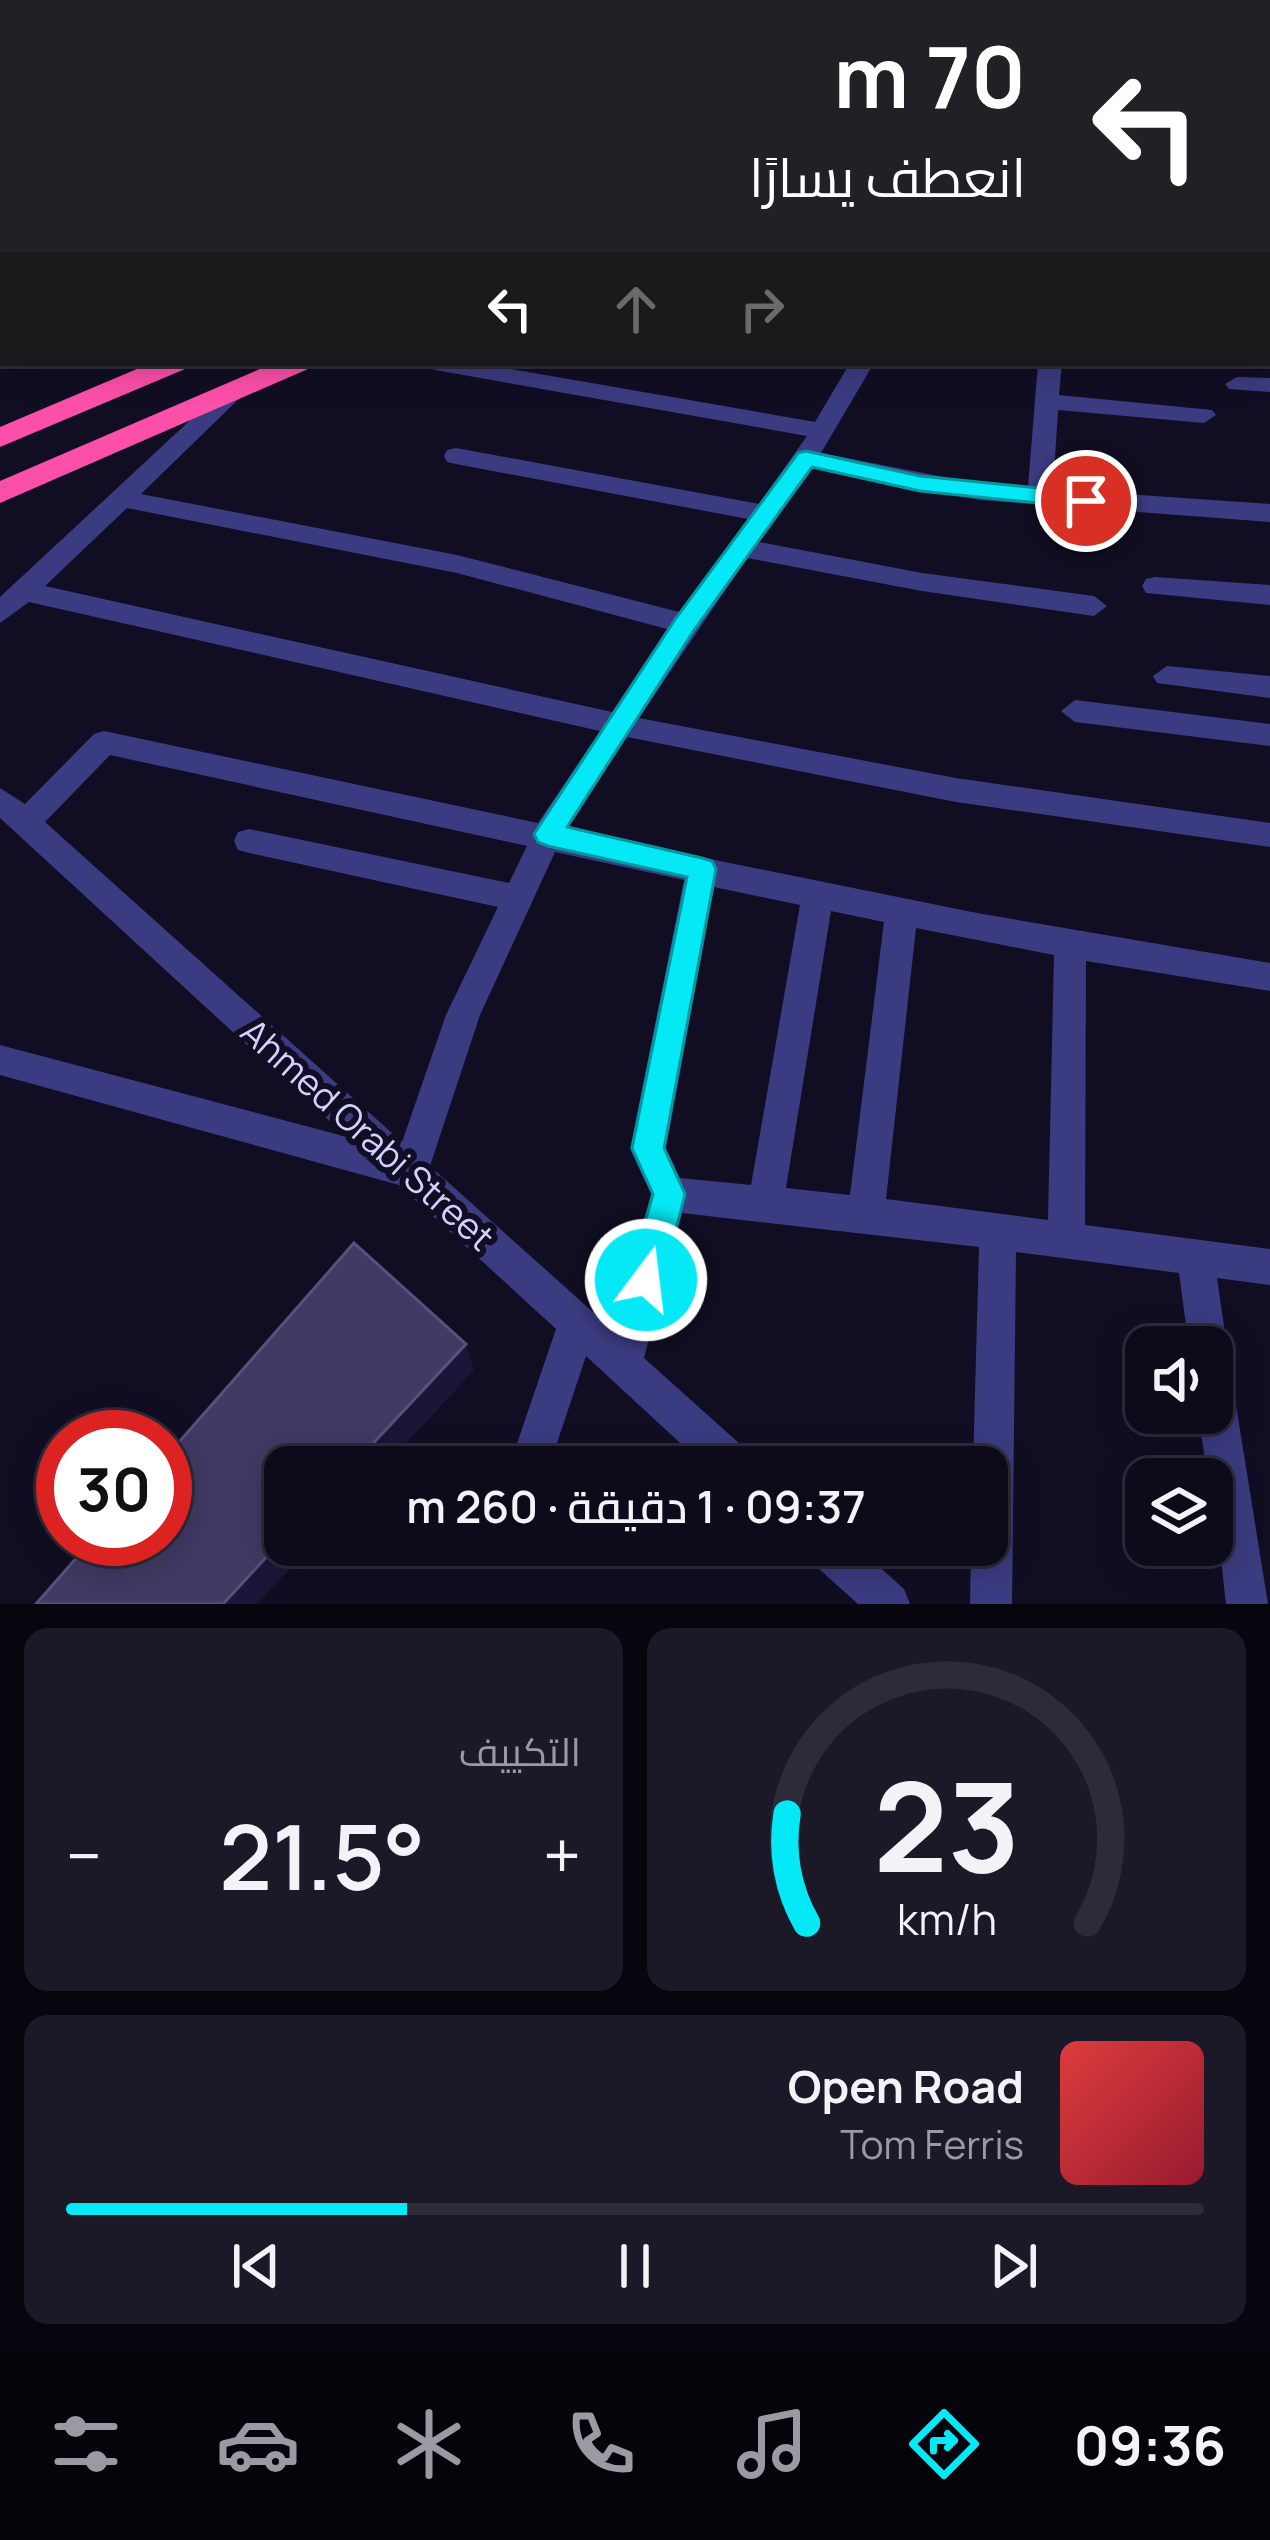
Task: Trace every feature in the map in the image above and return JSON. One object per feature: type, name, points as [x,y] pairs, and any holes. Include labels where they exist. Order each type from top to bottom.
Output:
[{"type":"highway","points":[[0,438],[169,366]]},
{"type":"highway","points":[[0,493],[291,366]]},
{"type":"street","points":[[451,366],[822,430]]},
{"type":"street","points":[[6,1066],[410,1171],[463,1015],[548,834],[685,624],[806,458],[860,366]]},
{"type":"street","points":[[1040,497],[1050,366]]},
{"type":"street","points":[[1237,384],[1270,385]]},
{"type":"street","points":[[0,613],[236,390]]},
{"type":"street","points":[[1048,401],[1204,416]]},
{"type":"street","points":[[456,456],[763,513]]},
{"type":"street","points":[[806,458],[920,484],[1270,514]]},
{"type":"street","points":[[120,498],[457,564],[685,624]]},
{"type":"street","points":[[738,547],[922,582],[1094,606]]},
{"type":"street","points":[[1155,586],[1270,595]]},
{"type":"street","points":[[23,591],[621,723],[1064,809],[1270,835]]},
{"type":"street","points":[[1167,676],[1270,687]]},
{"type":"street","points":[[1075,711],[1270,735]]},
{"type":"street","points":[[13,812],[104,742],[548,834],[901,916],[1270,977]]},
{"type":"street","name":"Ahmed Orabi Street","points":[[13,812],[713,1446]]},
{"type":"street","points":[[249,841],[516,898]]},
{"type":"street","points":[[622,1365],[669,1194],[648,1148],[702,869]]},
{"type":"street","points":[[766,1202],[817,896]]},
{"type":"street","points":[[866,1214],[901,916]]},
{"type":"street","points":[[1066,1240],[1070,947]]},
{"type":"street","points":[[669,1194],[866,1214],[1270,1267]]},
{"type":"street","points":[[991,1604],[998,1231]]},
{"type":"street","points":[[1195,1258],[1205,1326]]},
{"type":"street","points":[[536,1446],[577,1324]]},
{"type":"street","points":[[1221,1434],[1246,1604]]},
{"type":"street","points":[[847,1566],[890,1604]]},
{"type":"building","points":[[354,1243],[466,1344],[371,1446],[264,1446],[264,1560],[223,1604],[36,1604],[69,1566],[192,1566],[192,1427]]},
{"type":"route","points":[[646,1280],[669,1194],[648,1148],[702,869],[548,834],[685,624],[806,458],[920,484],[1086,501]]}]
